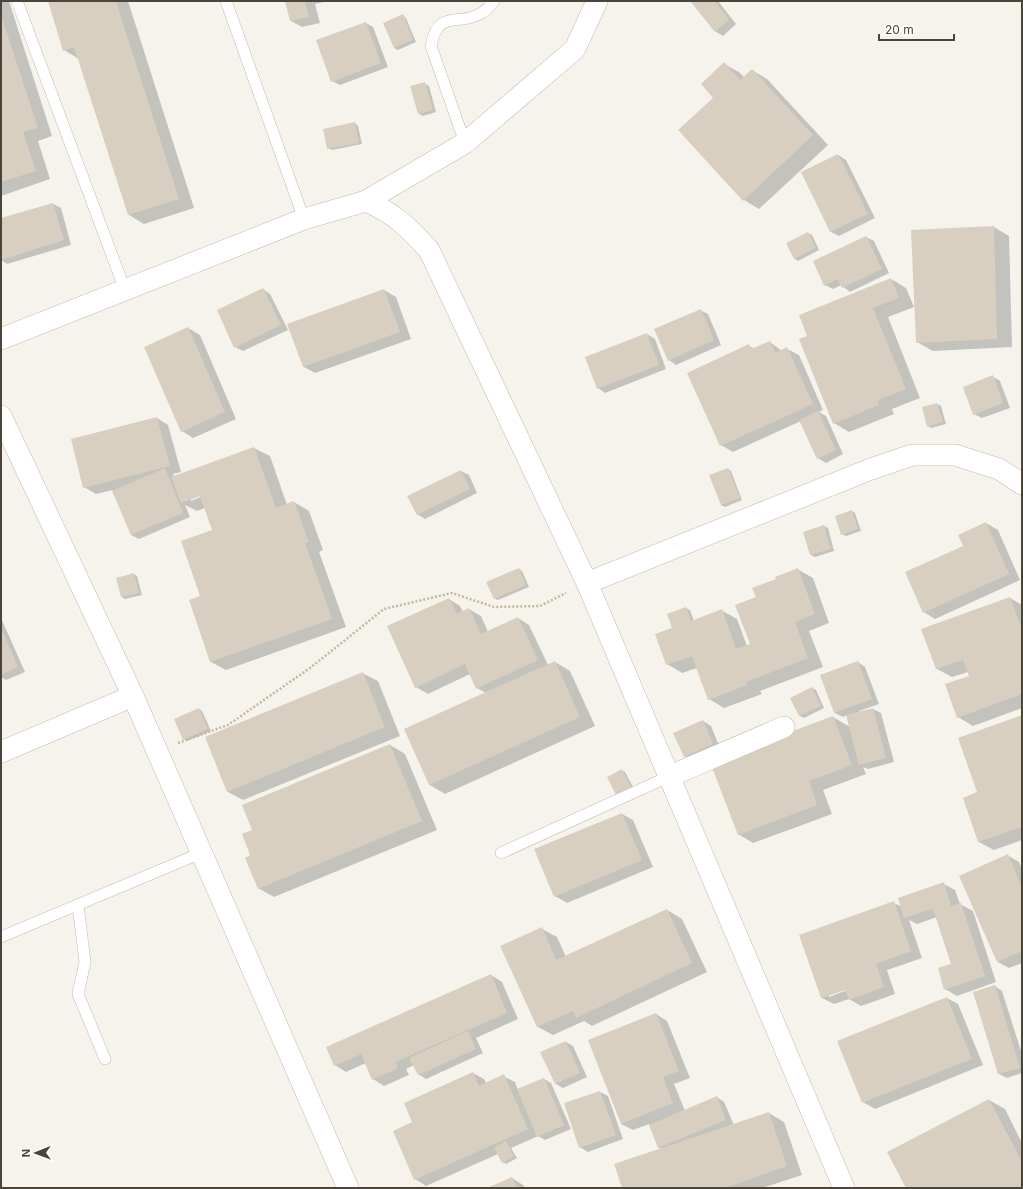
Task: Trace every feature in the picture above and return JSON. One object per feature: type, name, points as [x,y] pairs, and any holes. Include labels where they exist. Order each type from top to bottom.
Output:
[{"type":"street","points":[[1,339],[304,219],[366,201],[465,143],[575,49],[597,1]]},
{"type":"street","points":[[366,201],[388,211],[408,228],[429,250],[588,583],[844,1188]]},
{"type":"street","points":[[1,416],[133,696],[348,1188]]},
{"type":"street","points":[[588,583],[871,469],[912,455],[955,455],[999,469],[1022,484]]},
{"type":"street","points":[[1,752],[133,696]]},
{"type":"street","points":[[670,776],[784,727]]},
{"type":"lane","points":[[17,1],[125,290]]},
{"type":"lane","points":[[226,1],[304,219]]},
{"type":"lane","points":[[465,143],[431,46],[434,32],[442,22],[483,13],[494,1]]},
{"type":"lane","points":[[501,853],[670,776]]},
{"type":"lane","points":[[1,937],[201,852]]},
{"type":"lane","points":[[78,905],[85,962],[78,994],[105,1059]]},
{"type":"path","points":[[156,750],[228,726],[310,668],[384,608],[452,593],[494,607],[540,606],[588,583]]},
{"type":"building","points":[[48,1],[116,1],[179,199],[128,215],[74,47],[63,51]]},
{"type":"building","points":[[285,1],[305,1],[309,17],[290,21]]},
{"type":"building","points":[[690,1],[715,1],[729,20],[715,32]]},
{"type":"building","points":[[403,14],[413,40],[394,48],[383,23]]},
{"type":"building","points":[[1,15],[38,128],[23,132],[36,171],[1,182]]},
{"type":"building","points":[[366,22],[381,63],[331,82],[316,40]]},
{"type":"building","points":[[724,62],[740,80],[752,69],[813,135],[743,201],[678,130],[713,98],[701,84]]},
{"type":"building","points":[[425,82],[433,110],[418,114],[410,86]]},
{"type":"building","points":[[355,122],[359,143],[327,149],[323,129]]},
{"type":"building","points":[[838,154],[868,214],[830,232],[801,172]]},
{"type":"building","points":[[53,203],[64,240],[1,260],[1,218]]},
{"type":"building","points":[[994,226],[997,339],[916,343],[911,230]]},
{"type":"building","points":[[808,232],[816,248],[794,259],[786,243]]},
{"type":"building","points":[[866,236],[882,269],[842,288],[837,279],[824,286],[813,261]]},
{"type":"building","points":[[891,278],[899,298],[873,308],[906,389],[878,400],[879,405],[833,424],[799,339],[807,336],[799,315]]},
{"type":"building","points":[[263,288],[281,325],[234,348],[217,310]]},
{"type":"building","points":[[384,289],[400,332],[303,367],[287,324]]},
{"type":"building","points":[[701,309],[714,340],[668,361],[654,329]]},
{"type":"building","points":[[188,327],[225,412],[181,432],[144,347]]},
{"type":"building","points":[[647,333],[659,365],[597,389],[585,357]]},
{"type":"building","points":[[770,341],[776,353],[787,347],[813,404],[720,446],[687,373],[749,344],[751,349]]},
{"type":"building","points":[[993,375],[1003,403],[973,415],[963,387]]},
{"type":"building","points":[[937,403],[943,422],[927,427],[922,407]]},
{"type":"building","points":[[818,411],[836,450],[817,459],[799,420]]},
{"type":"building","points":[[157,417],[170,466],[83,488],[71,439]]},
{"type":"building","points":[[254,447],[276,508],[294,501],[309,542],[305,543],[332,619],[210,662],[189,600],[200,596],[181,541],[212,530],[200,496],[181,503],[171,477]]},
{"type":"building","points":[[165,468],[183,513],[131,535],[112,491]]},
{"type":"building","points":[[728,468],[740,498],[721,505],[709,475]]},
{"type":"building","points":[[461,470],[470,489],[417,515],[407,496]]},
{"type":"building","points":[[852,510],[858,529],[841,535],[835,516]]},
{"type":"building","points":[[986,522],[1009,574],[923,613],[905,572],[963,546],[958,535]]},
{"type":"building","points":[[824,525],[831,549],[810,555],[803,532]]},
{"type":"building","points":[[519,568],[526,585],[494,599],[486,582]]},
{"type":"building","points":[[798,568],[815,614],[795,622],[808,658],[746,682],[747,685],[708,700],[692,656],[666,665],[655,634],[672,628],[667,614],[686,607],[691,621],[722,609],[736,649],[750,644],[735,605],[756,597],[752,588],[776,579],[775,577]]},
{"type":"building","points":[[134,573],[139,593],[121,597],[116,578]]},
{"type":"building","points":[[1010,597],[1022,629],[1022,694],[957,718],[945,684],[969,676],[963,660],[936,669],[921,629]]},
{"type":"building","points":[[449,598],[457,614],[469,608],[481,634],[518,617],[538,660],[476,689],[465,664],[415,688],[387,626]]},
{"type":"building","points":[[1,628],[18,667],[1,675]]},
{"type":"building","points":[[555,661],[580,717],[429,785],[404,729]]},
{"type":"building","points":[[858,661],[872,699],[834,713],[820,675]]},
{"type":"building","points":[[363,672],[385,727],[227,792],[205,737]]},
{"type":"building","points":[[812,687],[821,706],[799,716],[790,698]]},
{"type":"building","points":[[199,708],[208,729],[183,740],[174,719]]},
{"type":"building","points":[[873,708],[886,758],[859,765],[846,715]]},
{"type":"building","points":[[1022,715],[1022,827],[978,842],[963,798],[977,792],[958,738]]},
{"type":"building","points":[[833,716],[852,765],[809,781],[817,805],[738,835],[710,762]]},
{"type":"building","points":[[703,720],[713,744],[684,757],[673,733]]},
{"type":"building","points":[[390,744],[422,821],[258,889],[245,858],[250,855],[242,834],[252,830],[242,805]]},
{"type":"building","points":[[622,769],[631,787],[616,795],[607,777]]},
{"type":"building","points":[[622,813],[642,860],[554,897],[534,849]]},
{"type":"building","points":[[1008,854],[1022,887],[1022,951],[997,962],[959,876]]},
{"type":"building","points":[[944,882],[951,906],[961,903],[985,976],[944,990],[938,968],[951,964],[933,909],[904,918],[898,898]]},
{"type":"building","points":[[894,901],[911,951],[876,964],[884,987],[849,1000],[845,990],[821,998],[799,935]]},
{"type":"building","points":[[667,909],[692,963],[576,1018],[573,1011],[537,1027],[500,946],[542,927],[556,960]]},
{"type":"building","points":[[491,974],[507,1013],[395,1062],[398,1068],[372,1080],[361,1054],[334,1066],[326,1047]]},
{"type":"building","points":[[995,985],[1020,1068],[998,1074],[973,992]]},
{"type":"building","points":[[947,997],[972,1059],[862,1103],[837,1041]]},
{"type":"building","points":[[656,1013],[679,1071],[663,1077],[673,1103],[621,1124],[588,1040]]},
{"type":"building","points":[[468,1031],[476,1049],[418,1075],[409,1058]]},
{"type":"building","points":[[566,1041],[580,1073],[555,1084],[540,1052]]},
{"type":"building","points":[[473,1072],[479,1086],[504,1074],[528,1129],[414,1180],[393,1131],[412,1122],[404,1103]]},
{"type":"building","points":[[544,1078],[564,1125],[537,1137],[517,1089]]},
{"type":"building","points":[[600,1091],[616,1135],[579,1148],[564,1103]]},
{"type":"building","points":[[717,1096],[726,1120],[658,1148],[649,1125]]},
{"type":"building","points":[[989,1099],[1022,1162],[1022,1188],[906,1188],[887,1152]]},
{"type":"building","points":[[769,1112],[787,1166],[725,1188],[622,1188],[614,1164]]},
{"type":"building","points":[[506,1141],[514,1156],[502,1163],[494,1148]]},
{"type":"building","points":[[512,1177],[517,1188],[487,1188]]}]
